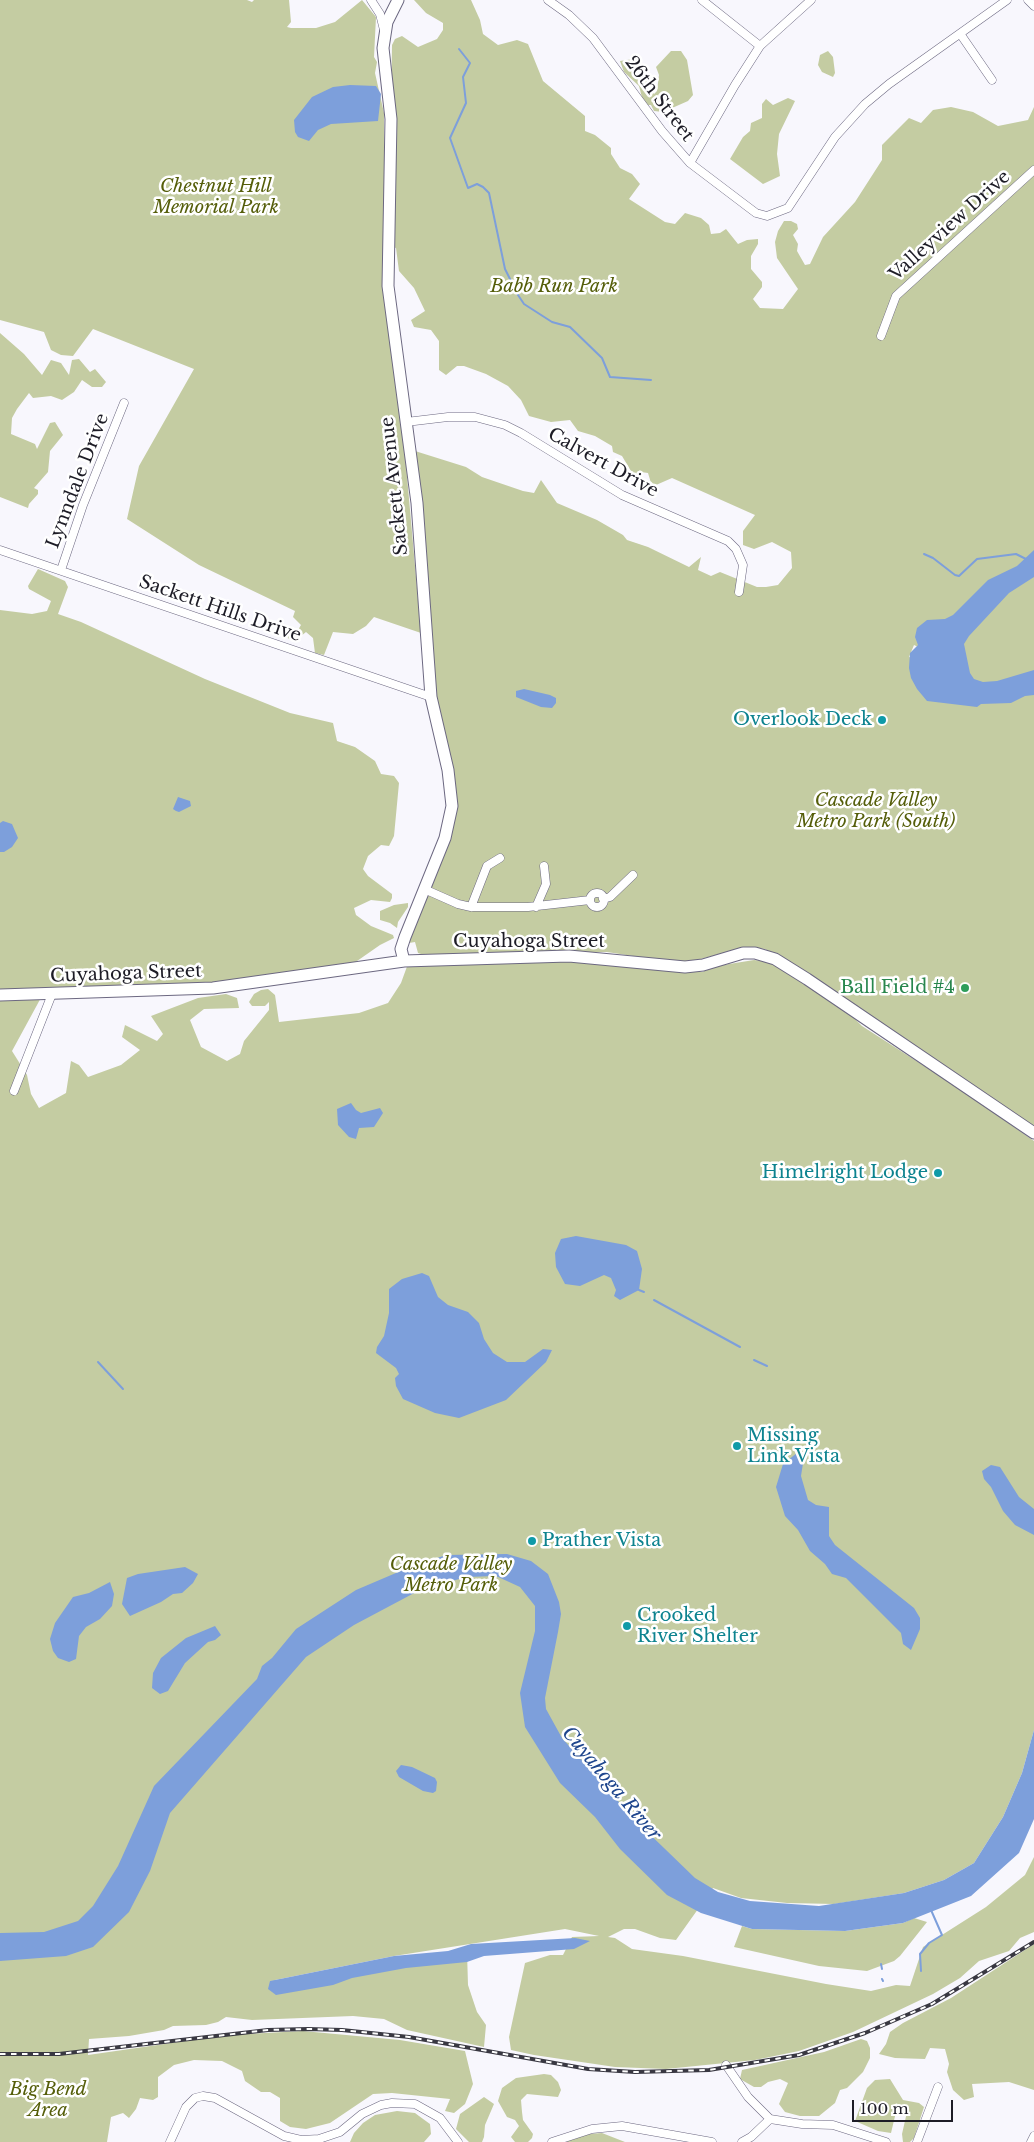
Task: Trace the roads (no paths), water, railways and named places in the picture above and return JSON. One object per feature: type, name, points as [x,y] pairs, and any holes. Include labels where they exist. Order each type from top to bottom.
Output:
[{"type":"street","points":[[371,0],[380,14],[384,32]]},
{"type":"street","name":"Sackett Avenue","points":[[398,0],[384,32],[383,60],[390,105],[391,149],[388,286],[416,503],[431,697],[448,770],[452,806],[445,838],[403,944],[404,961]]},
{"type":"street","name":"26th Street","points":[[548,0],[565,11],[593,38],[662,131],[690,162],[753,211],[761,215],[773,216],[788,208],[834,138],[863,106],[889,84],[961,35]]},
{"type":"street","points":[[702,0],[760,46]]},
{"type":"street","points":[[690,162],[760,46],[811,0]]},
{"type":"street","points":[[992,80],[961,35],[1007,0]]},
{"type":"street","points":[[1028,0],[1034,6]]},
{"type":"street","name":"Valleyview Drive","points":[[881,336],[896,296],[1034,170]]},
{"type":"street","name":"Lynndale Drive","points":[[61,570],[83,505],[124,403]]},
{"type":"street","name":"Calvert Drive","points":[[406,422],[448,417],[476,417],[521,433],[622,495],[728,541],[736,549],[743,565],[739,592]]},
{"type":"street","name":"Sackett Hills Drive","points":[[0,550],[431,697]]},
{"type":"street","points":[[471,907],[486,866],[500,858]]},
{"type":"street","points":[[536,906],[546,884],[544,866]]},
{"type":"street","points":[[424,889],[458,904],[471,907],[536,906],[590,900],[595,893],[600,894],[603,899],[610,897],[633,875]]},
{"type":"street","name":"Cuyahoga Street","points":[[0,995],[216,988],[404,961],[569,956],[685,967],[704,965],[743,954],[760,954],[775,959],[836,998],[1034,1133]]},
{"type":"street","points":[[14,1091],[52,994]]},
{"type":"street","points":[[726,2065],[750,2100],[770,2119],[802,2124],[833,2125],[886,2142]]},
{"type":"street","points":[[917,2142],[938,2087]]},
{"type":"street","points":[[170,2142],[186,2107],[195,2098],[203,2096],[215,2098],[284,2136],[301,2140],[319,2139],[340,2132],[362,2114],[381,2105],[392,2103],[415,2104],[440,2118],[458,2142]]},
{"type":"street","points":[[742,2142],[751,2137],[770,2119]]},
{"type":"street","points":[[552,2142],[592,2129],[622,2126],[712,2142]]},
{"type":"street","points":[[1031,2142],[1034,2136]]},
{"type":"water","points":[[350,85],[376,86],[381,94],[378,121],[331,124],[318,130],[309,141],[298,137],[295,132],[294,120],[312,97],[333,87]]},
{"type":"water","points":[[1034,550],[1034,577],[1009,593],[969,636],[964,644],[970,673],[974,679],[983,682],[997,681],[1034,670],[1034,695],[1025,696],[1011,703],[981,704],[977,707],[927,701],[911,678],[909,668],[910,653],[918,645],[915,637],[917,628],[927,620],[945,619],[953,615],[988,580],[1017,566]]},
{"type":"water","points":[[524,689],[550,695],[556,698],[556,703],[552,708],[541,707],[516,697],[516,691]]},
{"type":"water","points":[[178,797],[190,801],[191,806],[179,812],[173,809]]},
{"type":"water","points":[[3,821],[12,824],[18,838],[12,847],[4,852],[0,852],[0,823]]},
{"type":"water","points":[[351,1103],[361,1113],[380,1108],[383,1113],[374,1127],[359,1128],[356,1139],[349,1137],[338,1125],[337,1109]]},
{"type":"water","points":[[576,1236],[626,1245],[637,1251],[642,1269],[639,1290],[620,1300],[614,1296],[616,1290],[611,1278],[604,1275],[580,1286],[565,1284],[556,1267],[555,1253],[561,1239]]},
{"type":"water","points":[[422,1273],[429,1276],[438,1297],[448,1305],[468,1312],[479,1323],[484,1339],[493,1353],[507,1362],[525,1362],[543,1349],[552,1350],[546,1362],[506,1400],[459,1418],[435,1413],[403,1399],[396,1386],[395,1378],[399,1374],[396,1368],[376,1353],[377,1347],[384,1336],[389,1313],[389,1289],[402,1279]]},
{"type":"water","points":[[797,1453],[804,1457],[801,1476],[808,1500],[816,1505],[829,1507],[829,1536],[835,1545],[914,1608],[920,1618],[920,1629],[911,1650],[903,1644],[901,1633],[846,1578],[832,1574],[825,1564],[810,1551],[798,1530],[785,1516],[776,1487],[783,1464]]},
{"type":"water","points":[[991,1465],[1000,1467],[1019,1497],[1034,1509],[1034,1535],[1015,1525],[1003,1511],[991,1487],[984,1479],[982,1471]]},
{"type":"water","points":[[507,1554],[531,1561],[548,1574],[559,1602],[561,1614],[545,1698],[546,1709],[562,1738],[634,1819],[695,1878],[718,1892],[750,1901],[819,1906],[904,1893],[944,1880],[974,1863],[1003,1817],[1022,1773],[1034,1730],[1034,1819],[1019,1853],[971,1896],[903,1923],[845,1931],[752,1929],[701,1913],[667,1895],[620,1849],[595,1817],[560,1783],[525,1727],[520,1693],[535,1631],[535,1606],[520,1587],[496,1576],[466,1577],[418,1591],[354,1625],[306,1657],[170,1813],[150,1871],[129,1912],[93,1947],[66,1956],[0,1961],[0,1933],[44,1932],[78,1921],[93,1906],[118,1866],[154,1786],[257,1679],[262,1666],[272,1658],[296,1629],[356,1590],[410,1567],[446,1555]]},
{"type":"water","points":[[185,1567],[198,1574],[193,1583],[182,1593],[173,1594],[161,1602],[130,1616],[122,1604],[127,1578],[138,1574]]},
{"type":"water","points":[[110,1582],[114,1594],[112,1606],[100,1619],[86,1627],[79,1636],[76,1659],[69,1662],[58,1658],[53,1651],[50,1639],[55,1623],[73,1597],[89,1593]]},
{"type":"water","points":[[215,1626],[221,1635],[215,1640],[208,1642],[185,1663],[168,1691],[160,1694],[152,1688],[153,1673],[161,1658],[186,1638]]},
{"type":"water","points":[[401,1765],[412,1767],[435,1778],[437,1782],[436,1791],[433,1793],[423,1791],[399,1777],[396,1771]]},
{"type":"water","points":[[575,1938],[590,1941],[574,1949],[484,1956],[467,1962],[406,1968],[352,1978],[333,1985],[276,1995],[268,1989],[270,1981],[394,1956],[448,1951],[471,1944]]},
{"type":"waterway","points":[[459,49],[470,63],[463,77],[466,103],[450,138],[468,188],[477,184],[489,193],[505,269],[518,295],[524,304],[552,322],[570,327],[602,358],[610,377],[651,380]]},
{"type":"waterway","points":[[924,554],[959,576],[977,559],[1016,554],[1026,559]]},
{"type":"waterway","points":[[639,1290],[644,1292]]},
{"type":"waterway","points":[[654,1300],[740,1347]]},
{"type":"waterway","points":[[754,1360],[767,1366]]},
{"type":"waterway","points":[[98,1362],[123,1389]]},
{"type":"waterway","points":[[921,1971],[920,1954],[929,1943],[942,1935],[931,1910]]},
{"type":"waterway","points":[[881,1964],[882,1969]]},
{"type":"railway","points":[[0,2054],[59,2054],[268,2030],[308,2029],[342,2030],[409,2037],[588,2069],[635,2072],[709,2070],[799,2055],[865,2033],[932,2004],[1034,1942]]},
{"type":"place","name":"Overlook Deck","points":[[882,720]]},
{"type":"place","name":"Ball Field #4","points":[[965,988]]},
{"type":"place","name":"Himelright Lodge","points":[[938,1173]]},
{"type":"place","name":"Missing Link Vista","points":[[737,1446]]},
{"type":"place","name":"Prather Vista","points":[[532,1541]]},
{"type":"place","name":"Crooked River Shelter","points":[[627,1626]]},
{"type":"park label","name":"Chestnut Hill Memorial Park","points":[[216,197]]},
{"type":"park label","name":"Babb Run Park","points":[[554,287]]},
{"type":"park label","name":"Cascade Valley Metro Park (South)","points":[[876,811]]},
{"type":"park label","name":"Cascade Valley Metro Park","points":[[451,1575]]},
{"type":"park label","name":"Big Bend Area","points":[[48,2100]]},
{"type":"water label","name":"Cuyahoga River","points":[[611,1784]]}]
